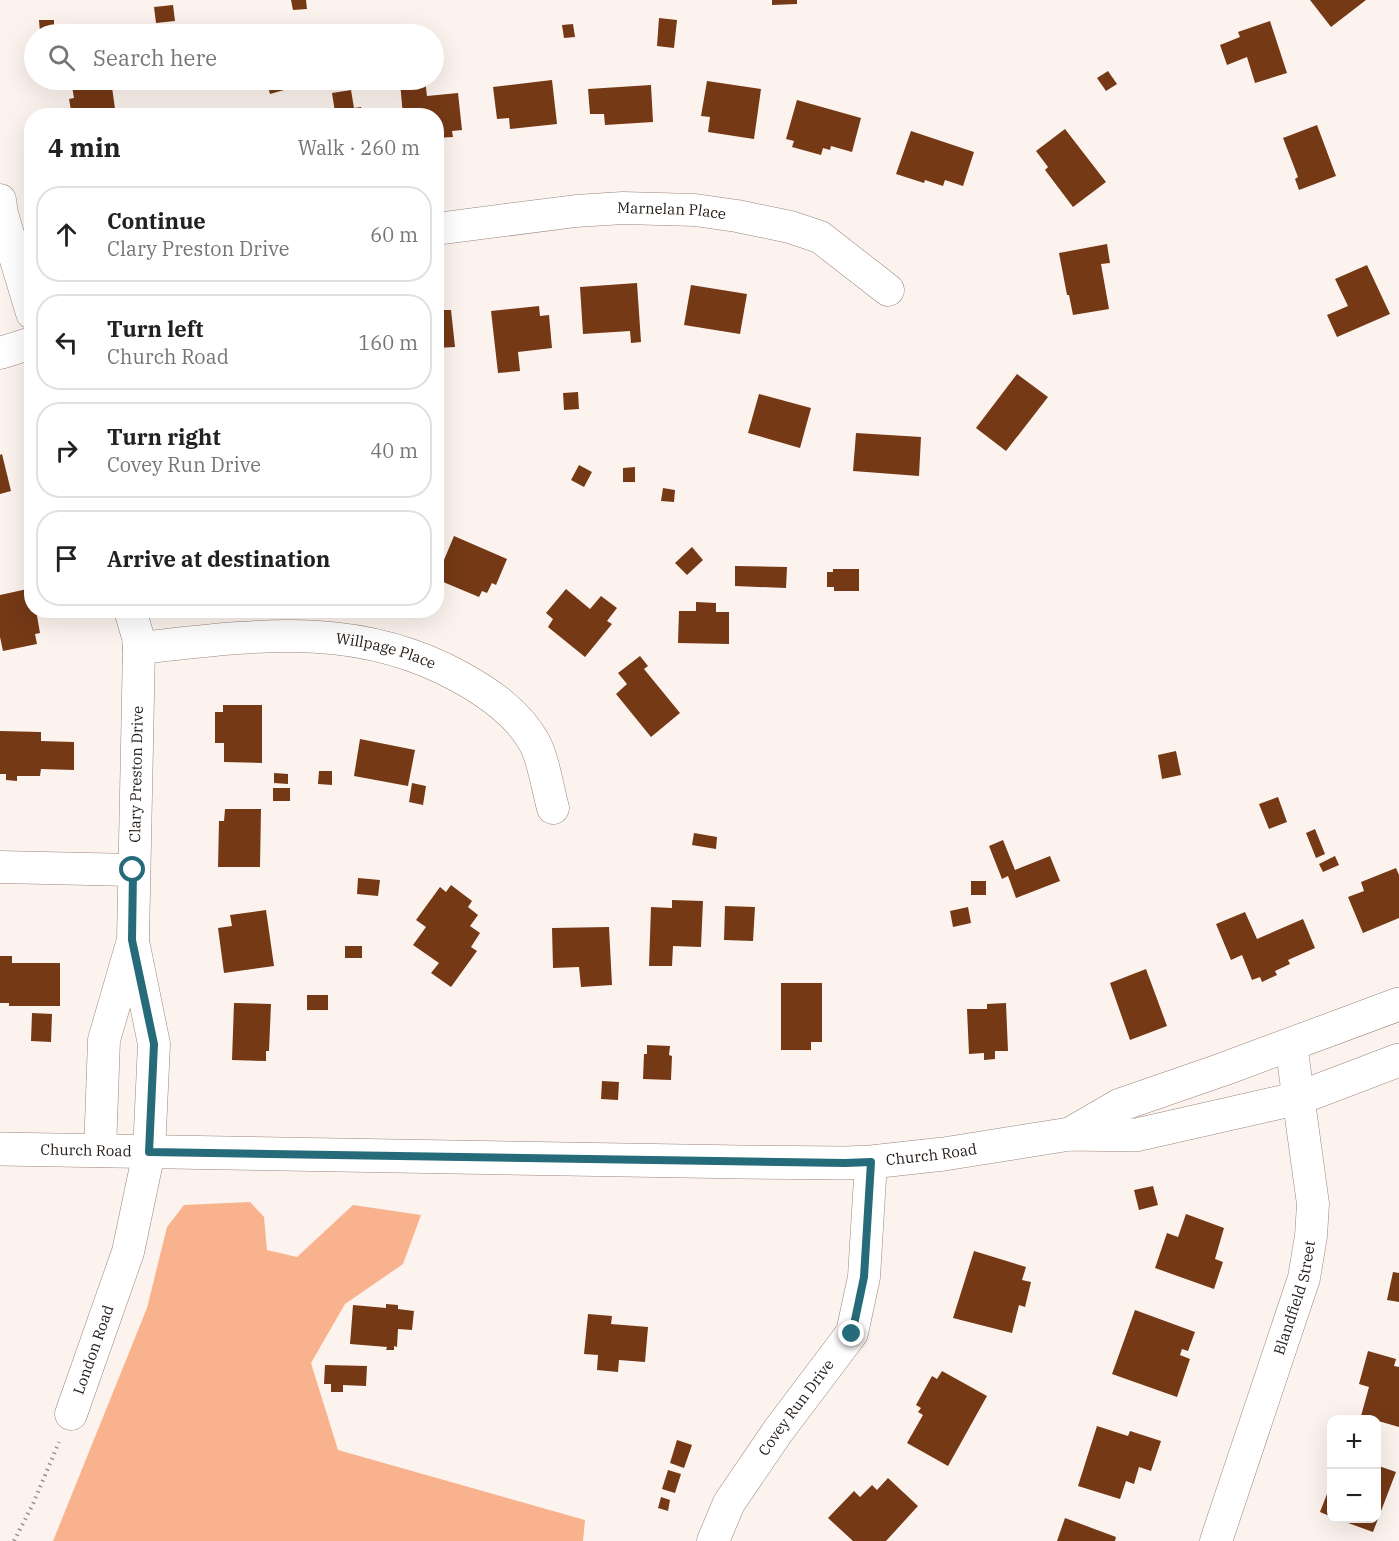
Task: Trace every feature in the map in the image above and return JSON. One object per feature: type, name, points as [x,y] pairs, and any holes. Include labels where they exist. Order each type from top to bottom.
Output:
[{"type":"main road","name":"Church Road","points":[[1070,1134],[1120,1105],[1399,1004]]},
{"type":"main road","name":"Church Road","points":[[0,1149],[871,1162],[944,1154],[1070,1134],[1136,1135],[1299,1098],[1399,1060]]},
{"type":"street","points":[[0,200],[2,214],[24,287]]},
{"type":"street","name":"Marnelan Place","points":[[444,228],[576,211],[623,208],[695,210],[737,216],[819,237],[888,290]]},
{"type":"street","points":[[0,353],[24,346]]},
{"type":"street","name":"Clary Preston Drive","points":[[132,618],[139,648],[132,940],[154,1044],[149,1152]]},
{"type":"street","name":"Willpage Place","points":[[139,648],[245,637],[298,635],[343,638],[370,643],[440,665],[476,685],[518,718],[536,744],[553,808]]},
{"type":"street","points":[[0,867],[133,870]]},
{"type":"street","name":"Clary Preston Drive","points":[[100,1151],[104,1040],[132,940]]},
{"type":"street","name":"Blandfield Street","points":[[1216,1541],[1304,1278],[1311,1236],[1313,1204],[1291,1044]]},
{"type":"street","name":"London Road","points":[[71,1414],[128,1252],[149,1152]]},
{"type":"street","name":"Covey Run Drive","points":[[712,1541],[729,1503],[778,1431],[852,1334],[864,1277],[871,1162]]},
{"type":"path","name":"London Road","points":[[14,1541],[33,1504],[71,1414]]},
{"type":"shaded area","points":[[250,1202],[264,1217],[267,1250],[297,1257],[353,1205],[421,1215],[403,1264],[345,1304],[311,1363],[338,1450],[585,1520],[583,1541],[53,1541],[147,1308],[167,1227],[184,1205]]},
{"type":"building","points":[[291,0],[306,0],[307,9],[293,10]]},
{"type":"building","points":[[772,0],[797,0],[797,4],[772,5]]},
{"type":"building","points":[[1310,0],[1366,0],[1331,27]]},
{"type":"building","points":[[173,5],[175,21],[156,23],[154,7]]},
{"type":"building","points":[[659,18],[677,20],[674,48],[657,46]]},
{"type":"building","points":[[39,20],[54,20],[54,24],[39,24]]},
{"type":"building","points":[[1270,21],[1287,73],[1255,83],[1247,57],[1227,65],[1220,45],[1240,37],[1238,32]]},
{"type":"building","points":[[573,24],[575,37],[564,38],[562,25]]},
{"type":"building","points":[[1108,71],[1117,84],[1106,91],[1097,78]]},
{"type":"building","points":[[552,80],[557,124],[510,129],[509,118],[497,119],[493,87]]},
{"type":"building","points":[[707,81],[761,89],[754,139],[708,132],[710,117],[701,116]]},
{"type":"building","points":[[651,85],[653,122],[605,125],[604,114],[590,114],[588,89]]},
{"type":"building","points":[[73,90],[112,90],[115,108],[71,108],[69,99],[74,98]]},
{"type":"building","points":[[269,90],[284,90],[270,94]]},
{"type":"building","points":[[351,90],[354,108],[334,108],[332,93]]},
{"type":"building","points":[[401,90],[426,90],[427,96],[458,93],[462,130],[452,131],[453,137],[444,138],[444,108],[402,108]]},
{"type":"building","points":[[797,100],[861,118],[852,152],[831,146],[830,150],[823,148],[821,155],[792,147],[794,141],[786,139]]},
{"type":"building","points":[[1317,125],[1336,176],[1299,190],[1295,179],[1298,177],[1283,138]]},
{"type":"building","points":[[1065,129],[1106,182],[1073,207],[1045,170],[1048,167],[1036,151]]},
{"type":"building","points":[[911,131],[974,152],[963,186],[945,180],[943,186],[925,180],[924,183],[896,174]]},
{"type":"building","points":[[1107,244],[1110,263],[1101,264],[1109,309],[1073,315],[1059,253]]},
{"type":"building","points":[[1367,265],[1390,314],[1337,337],[1327,315],[1348,306],[1335,279]]},
{"type":"building","points":[[637,283],[641,342],[631,343],[630,331],[583,334],[580,287]]},
{"type":"building","points":[[691,285],[747,294],[740,334],[684,325]]},
{"type":"building","points":[[539,306],[540,316],[549,315],[552,348],[518,352],[520,371],[498,373],[491,311]]},
{"type":"building","points":[[444,310],[451,310],[455,347],[444,348]]},
{"type":"building","points":[[1017,374],[1048,397],[1006,451],[976,428]]},
{"type":"building","points":[[578,392],[579,409],[564,410],[563,393]]},
{"type":"building","points":[[759,394],[811,408],[800,448],[748,433]]},
{"type":"building","points":[[856,433],[921,437],[919,476],[853,471]]},
{"type":"building","points":[[2,454],[11,491],[0,494],[0,455]]},
{"type":"building","points":[[579,465],[592,472],[584,487],[571,480]]},
{"type":"building","points":[[635,467],[635,482],[623,482],[623,468]]},
{"type":"building","points":[[663,488],[675,490],[674,502],[661,501]]},
{"type":"building","points":[[454,536],[507,559],[496,585],[492,583],[487,593],[482,591],[479,597],[444,582],[444,560]]},
{"type":"building","points":[[692,547],[703,560],[687,575],[675,563]]},
{"type":"building","points":[[735,566],[787,567],[786,588],[735,586]]},
{"type":"building","points":[[833,569],[859,569],[859,591],[834,591],[834,587],[827,587],[827,572],[833,572]]},
{"type":"building","points":[[566,589],[590,609],[601,596],[617,608],[607,621],[612,624],[585,657],[548,627],[553,619],[546,613]]},
{"type":"building","points":[[24,590],[24,618],[37,618],[40,633],[35,634],[37,644],[3,651],[0,637],[0,595]]},
{"type":"building","points":[[696,602],[716,603],[716,612],[729,612],[729,644],[678,643],[679,611],[696,611]]},
{"type":"building","points":[[640,656],[648,666],[644,669],[680,713],[651,737],[616,694],[627,684],[618,673]]},
{"type":"building","points":[[223,705],[262,705],[262,763],[224,762],[224,743],[215,743],[215,712],[223,712]]},
{"type":"building","points":[[0,731],[41,732],[41,741],[74,742],[74,770],[41,769],[40,776],[17,776],[17,781],[6,780],[6,774],[0,774]]},
{"type":"building","points":[[360,739],[415,750],[408,786],[354,776]]},
{"type":"building","points":[[1176,751],[1181,775],[1162,779],[1158,755]]},
{"type":"building","points":[[319,771],[332,771],[332,785],[318,784]]},
{"type":"building","points":[[274,773],[288,774],[288,784],[274,783]]},
{"type":"building","points":[[412,783],[426,786],[423,805],[409,802]]},
{"type":"building","points":[[273,788],[290,788],[290,801],[273,801]]},
{"type":"building","points":[[1278,797],[1287,822],[1269,829],[1259,804]]},
{"type":"building","points":[[225,809],[261,809],[260,867],[218,867],[219,821],[224,821]]},
{"type":"building","points":[[1315,829],[1325,854],[1316,858],[1306,833]]},
{"type":"building","points":[[694,833],[717,837],[716,849],[692,845]]},
{"type":"building","points":[[1003,840],[1015,870],[1050,856],[1060,881],[1016,898],[1008,876],[1002,879],[989,846]]},
{"type":"building","points":[[1335,856],[1339,865],[1323,872],[1319,864]]},
{"type":"building","points":[[1396,868],[1399,875],[1399,918],[1363,933],[1348,897],[1364,891],[1361,882]]},
{"type":"building","points":[[358,878],[380,880],[378,896],[357,894]]},
{"type":"building","points":[[971,881],[986,881],[986,895],[971,895]]},
{"type":"building","points":[[451,885],[472,901],[468,907],[478,915],[470,926],[480,933],[471,947],[477,951],[451,987],[431,973],[439,963],[413,945],[426,927],[416,920],[440,887],[446,892]]},
{"type":"building","points":[[672,900],[703,901],[701,947],[673,946],[672,966],[649,966],[651,907],[672,908]]},
{"type":"building","points":[[725,906],[755,907],[753,941],[724,940]]},
{"type":"building","points":[[968,907],[971,923],[953,927],[950,911]]},
{"type":"building","points":[[266,910],[274,966],[224,973],[218,928],[232,926],[230,915]]},
{"type":"building","points":[[1245,912],[1257,939],[1303,919],[1315,948],[1288,960],[1290,964],[1275,971],[1277,975],[1262,982],[1260,977],[1252,980],[1242,955],[1231,960],[1216,924]]},
{"type":"building","points":[[609,927],[612,985],[581,987],[579,967],[553,968],[552,928]]},
{"type":"building","points":[[345,946],[362,946],[362,958],[345,958]]},
{"type":"building","points":[[0,956],[12,956],[12,963],[60,963],[60,1006],[9,1006],[9,1003],[0,1003]]},
{"type":"building","points":[[1146,969],[1167,1026],[1130,1040],[1110,983]]},
{"type":"building","points":[[781,983],[822,983],[822,1042],[811,1042],[811,1050],[781,1050]]},
{"type":"building","points":[[307,995],[328,995],[328,1010],[307,1010]]},
{"type":"building","points":[[234,1003],[271,1004],[269,1051],[266,1051],[266,1061],[232,1060]]},
{"type":"building","points":[[1006,1003],[1008,1051],[995,1051],[995,1059],[984,1060],[984,1053],[969,1054],[967,1009],[987,1009],[987,1004]]},
{"type":"building","points":[[32,1013],[52,1014],[51,1042],[31,1041]]},
{"type":"building","points":[[647,1045],[670,1046],[671,1080],[643,1079],[644,1054],[647,1054]]},
{"type":"building","points":[[602,1081],[619,1082],[618,1100],[601,1099]]},
{"type":"building","points":[[1153,1186],[1158,1205],[1139,1210],[1134,1190]]},
{"type":"building","points":[[1186,1214],[1224,1228],[1215,1259],[1223,1262],[1214,1289],[1155,1268],[1167,1233],[1178,1237]]},
{"type":"building","points":[[974,1251],[1026,1267],[1022,1280],[1031,1282],[1025,1307],[1019,1305],[1012,1333],[953,1318]]},
{"type":"building","points":[[1393,1272],[1399,1273],[1399,1302],[1387,1300]]},
{"type":"building","points":[[386,1304],[398,1305],[398,1309],[414,1311],[412,1330],[398,1329],[397,1347],[394,1346],[394,1350],[386,1350],[387,1347],[350,1344],[353,1305],[386,1308]]},
{"type":"building","points":[[1135,1310],[1195,1332],[1188,1351],[1182,1349],[1180,1355],[1190,1359],[1177,1397],[1112,1374]]},
{"type":"building","points":[[588,1314],[612,1316],[611,1324],[648,1327],[645,1362],[619,1360],[618,1372],[597,1370],[598,1355],[584,1354]]},
{"type":"building","points":[[1368,1351],[1396,1359],[1394,1366],[1399,1367],[1399,1427],[1381,1422],[1381,1415],[1361,1415],[1369,1387],[1359,1384]]},
{"type":"building","points":[[325,1365],[367,1366],[366,1386],[343,1385],[343,1392],[331,1392],[331,1384],[324,1384]]},
{"type":"building","points":[[942,1371],[987,1396],[948,1466],[907,1443],[923,1415],[918,1412],[921,1408],[916,1405],[932,1376],[937,1379]]},
{"type":"building","points":[[1097,1426],[1128,1436],[1130,1431],[1161,1441],[1151,1471],[1139,1467],[1134,1484],[1126,1481],[1120,1499],[1078,1486]]},
{"type":"building","points":[[677,1440],[692,1445],[684,1468],[670,1463]]},
{"type":"building","points":[[1381,1467],[1396,1472],[1381,1511]]},
{"type":"building","points":[[668,1470],[681,1474],[675,1493],[662,1489]]},
{"type":"building","points":[[888,1478],[918,1506],[886,1541],[853,1541],[828,1518],[854,1491],[860,1497],[872,1485],[877,1490]]},
{"type":"building","points":[[1327,1494],[1327,1515],[1320,1512]]},
{"type":"building","points":[[661,1497],[670,1500],[668,1511],[658,1508]]},
{"type":"building","points":[[1065,1518],[1116,1537],[1115,1541],[1057,1541]]},
{"type":"building","points":[[1348,1523],[1376,1523],[1373,1532]]},
{"type":"route","points":[[133,870],[132,940],[154,1044],[149,1152],[871,1162],[864,1277],[852,1334]]}]
